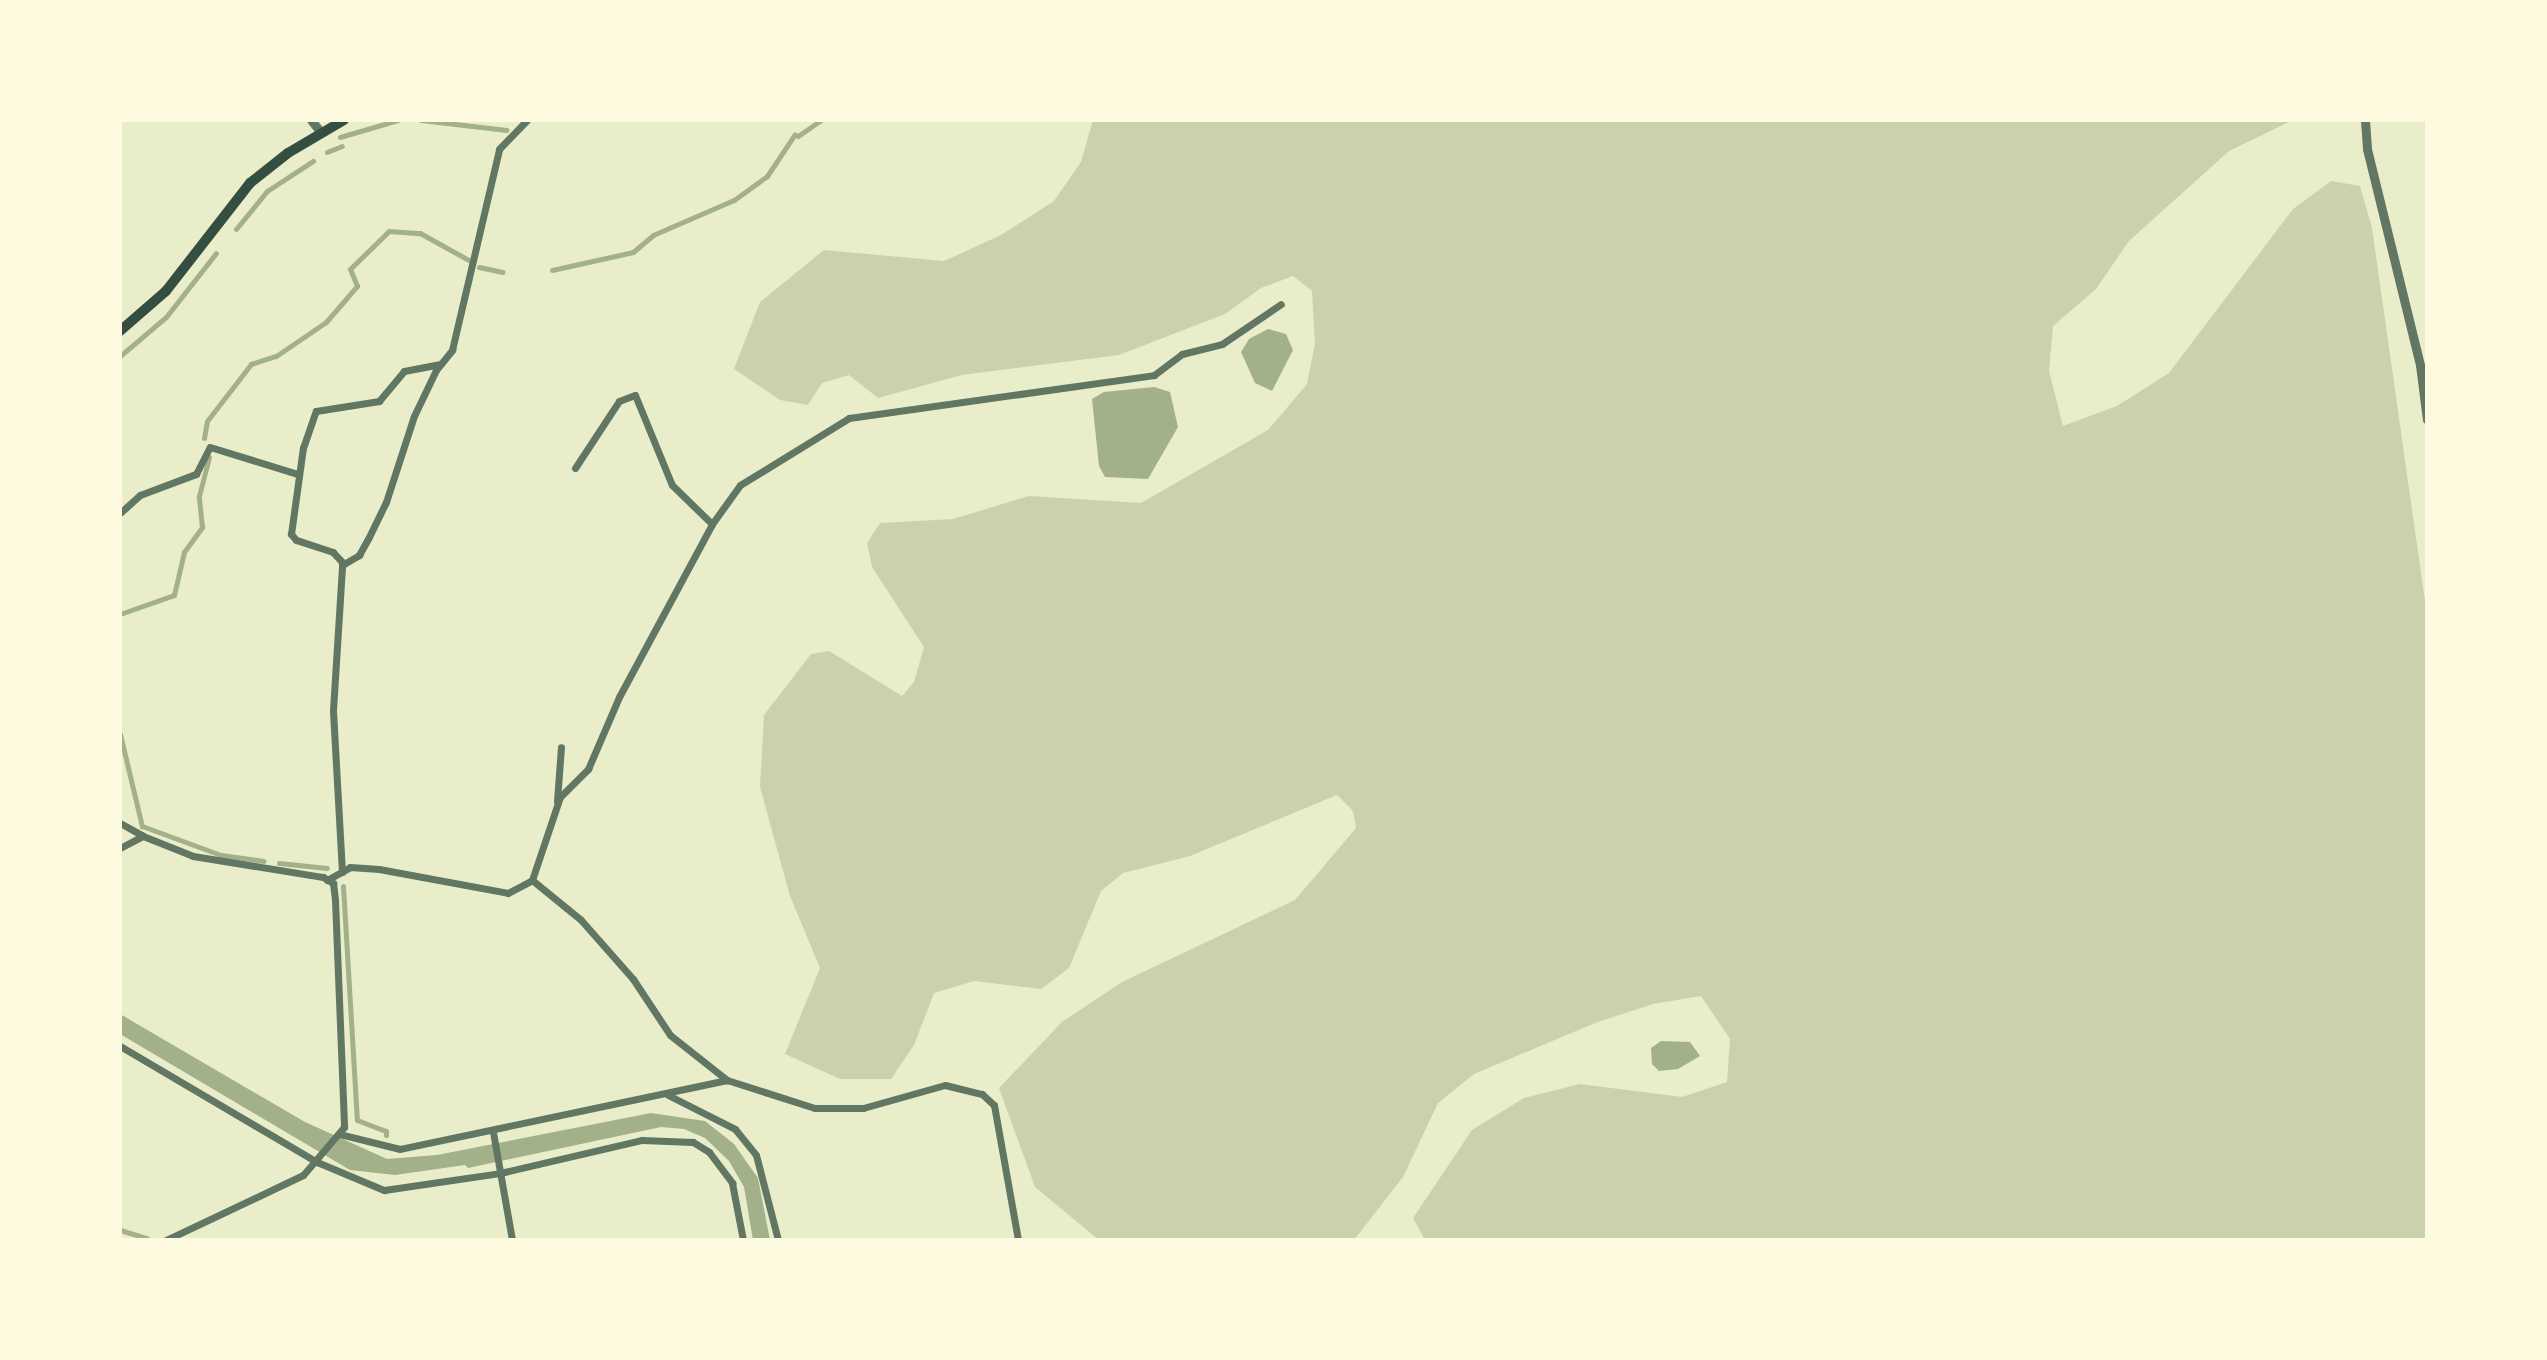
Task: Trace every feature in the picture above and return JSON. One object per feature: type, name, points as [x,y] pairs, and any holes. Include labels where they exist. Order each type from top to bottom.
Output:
[{"type":"main road","points":[[120,331],[166,291],[250,183],[320,131],[344,120]]},
{"type":"street","points":[[311,120],[320,131]]},
{"type":"street","points":[[344,564],[359,555],[386,502],[414,416],[440,364],[452,350],[499,149],[527,120]]},
{"type":"street","points":[[2365,120],[2367,149],[2420,365],[2427,420]]},
{"type":"street","points":[[558,804],[588,769],[619,697],[712,524],[740,485],[757,471],[849,418],[1154,375],[1182,354],[1222,344],[1281,304]]},
{"type":"street","points":[[342,872],[333,710],[344,564],[333,552],[296,540],[291,534],[298,474],[316,411],[379,401],[404,371],[440,364]]},
{"type":"street","points":[[575,468],[619,401],[635,395],[672,485],[712,524]]},
{"type":"street","points":[[120,513],[140,495],[196,474],[210,447],[298,474]]},
{"type":"street","points":[[120,823],[193,856],[327,880],[350,867],[379,869],[508,893],[532,880],[558,804],[561,747]]},
{"type":"street","points":[[120,848],[143,836]]},
{"type":"street","points":[[166,1240],[303,1175],[339,1134],[345,1102],[335,900],[327,880]]},
{"type":"street","points":[[532,880],[554,893],[599,940],[670,1035],[727,1080],[815,1108],[863,1108],[945,1085],[982,1094],[994,1105],[1018,1240]]},
{"type":"street","points":[[120,1046],[317,1162],[384,1190],[500,1173],[642,1140],[693,1142],[709,1152],[732,1183],[743,1240]]},
{"type":"street","points":[[339,1134],[400,1149],[493,1132],[727,1080]]},
{"type":"street","points":[[668,1095],[735,1129],[756,1155],[778,1240]]},
{"type":"street","points":[[493,1132],[512,1240]]},
{"type":"shaded area","points":[[1093,120],[2293,120],[2229,151],[2129,241],[2096,289],[2053,326],[2049,371],[2063,426],[2117,406],[2169,373],[2293,209],[2331,181],[2360,186],[2372,228],[2427,615],[2427,1240],[1425,1240],[1413,1218],[1472,1130],[1524,1098],[1580,1084],[1682,1097],[1727,1082],[1730,1039],[1701,996],[1653,1004],[1595,1023],[1474,1074],[1438,1103],[1403,1177],[1354,1240],[1099,1240],[1035,1187],[999,1088],[1062,1022],[1122,982],[1295,900],[1356,828],[1353,811],[1337,795],[1190,856],[1123,873],[1101,891],[1069,968],[1041,989],[974,981],[934,993],[914,1045],[891,1079],[840,1079],[785,1054],[820,968],[790,896],[760,787],[764,715],[811,654],[829,651],[902,696],[914,682],[924,647],[872,567],[867,543],[880,523],[953,519],[1029,496],[1141,503],[1268,430],[1307,384],[1315,344],[1312,291],[1293,276],[1261,288],[1225,314],[1119,355],[962,375],[878,398],[849,375],[822,383],[808,405],[780,400],[734,369],[760,302],[824,250],[944,261],[1001,235],[1054,201],[1081,162]]},
{"type":"shaded area","points":[[1268,329],[1286,334],[1293,350],[1272,391],[1255,383],[1241,352],[1249,339]]},
{"type":"shaded area","points":[[1154,387],[1170,392],[1178,427],[1148,479],[1105,477],[1099,466],[1092,399],[1104,392]]},
{"type":"shaded area","points":[[120,1014],[305,1122],[387,1159],[437,1155],[651,1113],[705,1121],[734,1144],[758,1178],[770,1240],[753,1240],[744,1187],[729,1161],[705,1138],[684,1129],[661,1127],[468,1168],[465,1165],[395,1175],[350,1170],[120,1034]]},
{"type":"shaded area","points":[[1661,1041],[1690,1042],[1700,1056],[1678,1069],[1659,1071],[1652,1064],[1651,1048]]},
{"type":"waterway","points":[[340,137],[398,120]]},
{"type":"waterway","points":[[421,120],[506,130]]},
{"type":"waterway","points":[[798,136],[821,120]]},
{"type":"waterway","points":[[552,270],[633,252],[653,235],[734,200],[767,176],[795,134]]},
{"type":"waterway","points":[[327,152],[342,146]]},
{"type":"waterway","points":[[236,229],[267,191],[313,161]]},
{"type":"waterway","points":[[204,438],[207,421],[251,364],[276,356],[326,322],[357,286],[350,269],[389,231],[420,233],[472,262]]},
{"type":"waterway","points":[[120,356],[166,317],[216,253]]},
{"type":"waterway","points":[[479,267],[502,272]]},
{"type":"waterway","points":[[120,614],[174,595],[184,552],[202,527],[199,496],[209,457]]},
{"type":"waterway","points":[[120,734],[142,826],[221,855],[264,861]]},
{"type":"waterway","points":[[279,863],[327,868]]},
{"type":"waterway","points":[[343,886],[357,1120],[386,1131],[386,1135]]},
{"type":"waterway","points":[[120,1230],[147,1238]]}]
